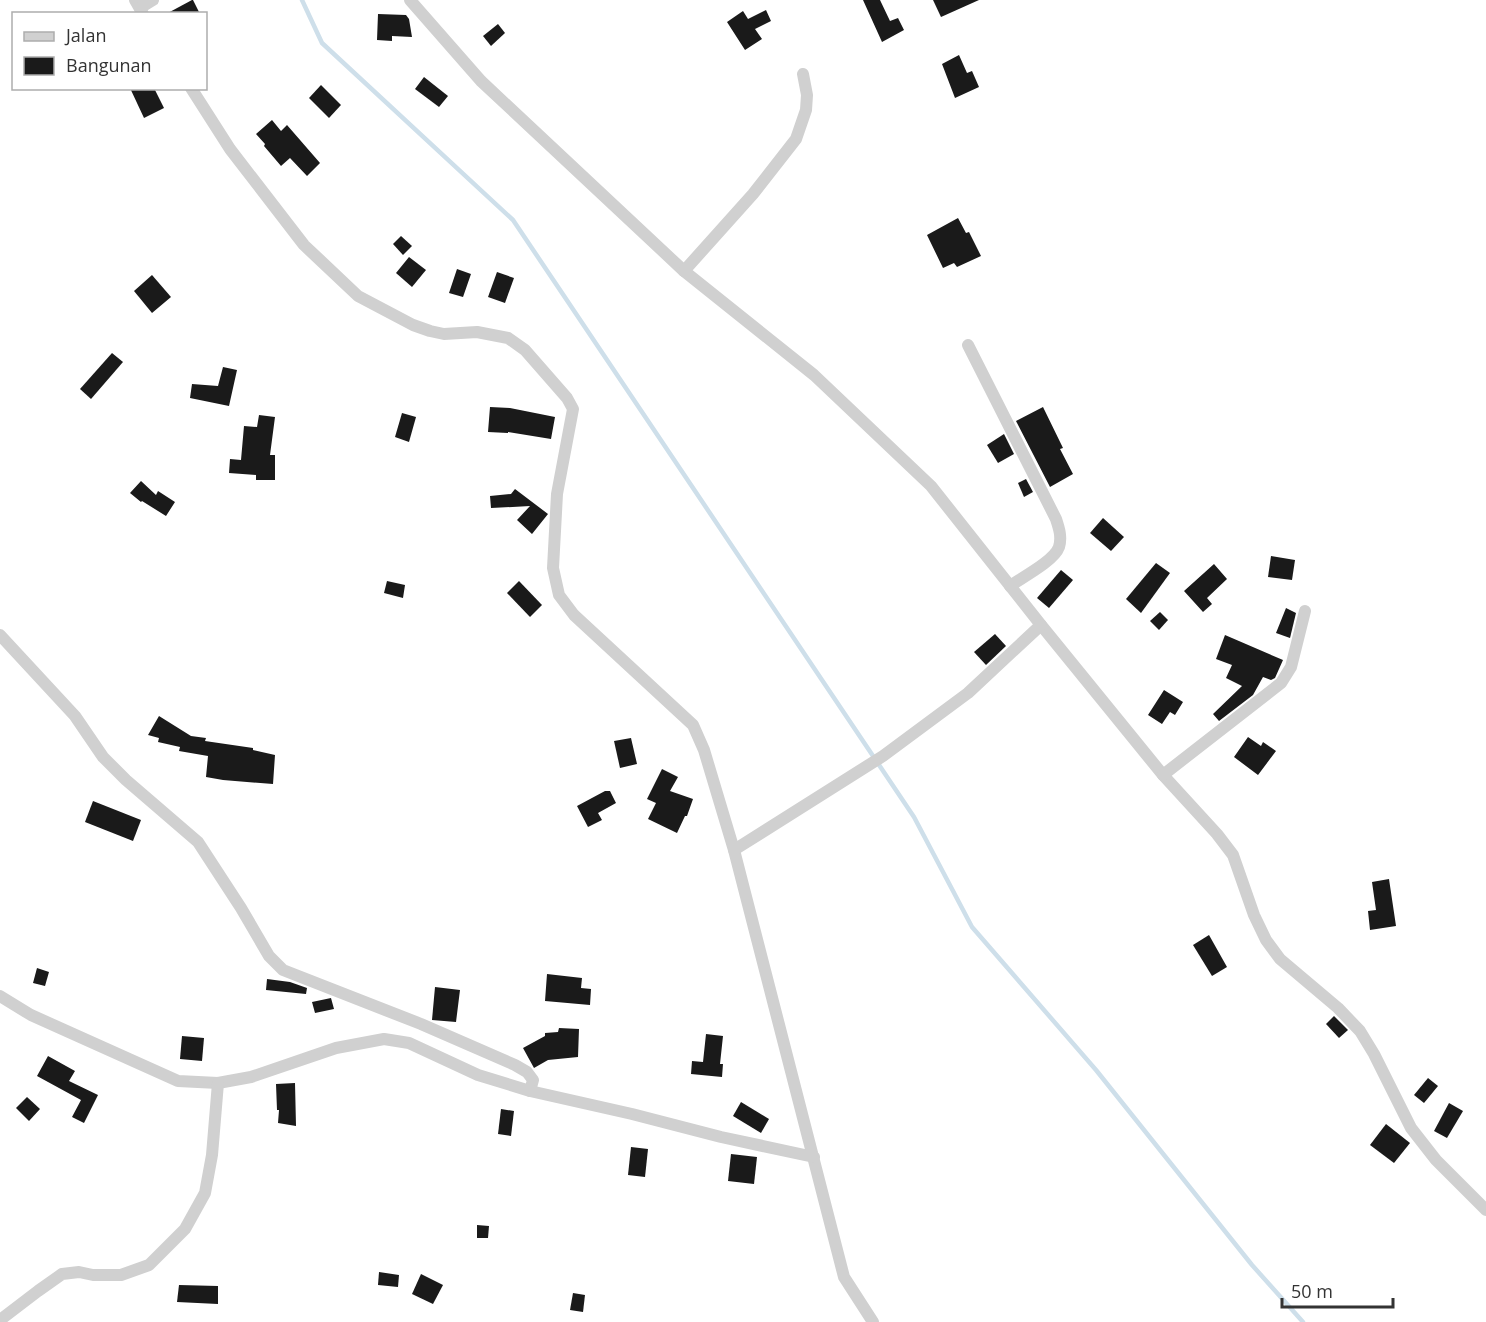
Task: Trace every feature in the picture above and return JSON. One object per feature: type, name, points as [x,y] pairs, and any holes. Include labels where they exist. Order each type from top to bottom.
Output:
[{"type":"street","points":[[139,7],[153,0]]},
{"type":"street","points":[[410,0],[481,81],[684,271],[814,375],[931,486],[1163,775],[1217,834],[1233,855],[1254,915],[1266,940],[1280,958],[1338,1008],[1360,1031],[1411,1128],[1436,1160],[1486,1210]]},
{"type":"street","points":[[684,271],[753,194],[796,139],[806,110],[807,95],[803,74]]},
{"type":"street","points":[[192,90],[230,149],[304,245],[358,296],[413,325],[430,331],[444,334],[477,332],[508,338],[525,350],[567,398],[573,409],[557,494],[554,568],[560,595],[574,615],[693,726],[704,750],[734,850],[844,1277],[873,1322]]},
{"type":"street","points":[[968,345],[1056,519],[1061,535],[1059,547],[1053,556],[1010,586]]},
{"type":"street","points":[[1163,775],[1281,683],[1291,667],[1305,611]]},
{"type":"street","points":[[734,850],[883,756],[968,693],[1041,625]]},
{"type":"street","points":[[0,635],[75,716],[103,757],[126,780],[198,842],[269,956],[282,970],[421,1024],[515,1065],[527,1072],[533,1080],[530,1091]]},
{"type":"street","points":[[0,996],[31,1016],[178,1081],[218,1083],[251,1077],[336,1048],[384,1040],[409,1043],[478,1076],[530,1091],[814,1157]]},
{"type":"street","points":[[0,1320],[62,1274],[79,1272],[93,1275],[121,1275],[149,1265],[185,1229],[205,1193],[212,1155],[218,1083]]},
{"type":"building","points":[[192,0],[199,12],[170,12]]},
{"type":"building","points":[[863,0],[880,0],[890,21],[898,18],[904,30],[882,42]]},
{"type":"building","points":[[933,0],[979,0],[941,17]]},
{"type":"building","points":[[766,10],[771,21],[755,29],[762,39],[745,50],[727,22],[743,11],[748,19]]},
{"type":"building","points":[[378,14],[406,15],[409,19],[412,37],[392,36],[392,41],[377,40]]},
{"type":"building","points":[[498,24],[505,33],[491,46],[483,36]]},
{"type":"building","points":[[959,55],[967,73],[972,71],[979,87],[955,98],[942,64]]},
{"type":"building","points":[[424,77],[448,96],[439,107],[415,89]]},
{"type":"building","points":[[321,85],[341,105],[329,118],[309,98]]},
{"type":"building","points":[[131,90],[155,90],[164,108],[144,118]]},
{"type":"building","points":[[272,120],[281,131],[287,125],[320,163],[307,176],[290,158],[281,166],[256,134]]},
{"type":"building","points":[[958,218],[966,233],[969,232],[981,256],[957,267],[954,263],[943,268],[927,235]]},
{"type":"building","points":[[401,236],[412,246],[403,255],[393,244]]},
{"type":"building","points":[[409,257],[426,270],[412,287],[396,273]]},
{"type":"building","points":[[457,269],[471,274],[463,297],[449,293]]},
{"type":"building","points":[[497,272],[514,278],[505,303],[488,297]]},
{"type":"building","points":[[152,275],[171,297],[152,313],[134,291]]},
{"type":"building","points":[[112,353],[123,362],[91,399],[80,389]]},
{"type":"building","points":[[223,367],[237,370],[229,406],[190,398],[192,384],[218,386]]},
{"type":"building","points":[[490,407],[510,408],[555,417],[551,439],[508,432],[488,432]]},
{"type":"building","points":[[1043,407],[1073,474],[1050,487],[1016,421]]},
{"type":"building","points":[[402,413],[416,417],[409,442],[395,437]]},
{"type":"building","points":[[259,415],[275,417],[270,455],[275,455],[275,480],[256,480],[256,475],[229,473],[230,459],[241,460],[244,426],[257,427]]},
{"type":"building","points":[[1004,434],[1014,454],[998,463],[987,445]]},
{"type":"building","points":[[1026,479],[1033,492],[1024,497],[1018,483]]},
{"type":"building","points":[[141,481],[156,495],[158,491],[175,502],[166,516],[130,493]]},
{"type":"building","points":[[515,489],[548,514],[532,534],[517,520],[530,506],[491,508],[490,496],[511,494]]},
{"type":"building","points":[[1103,518],[1124,537],[1111,551],[1090,533]]},
{"type":"building","points":[[1271,556],[1295,560],[1292,580],[1268,577]]},
{"type":"building","points":[[1156,563],[1170,573],[1141,613],[1126,599]]},
{"type":"building","points":[[1214,564],[1227,579],[1207,598],[1212,604],[1203,612],[1184,591]]},
{"type":"building","points":[[1061,570],[1073,580],[1049,608],[1037,598]]},
{"type":"building","points":[[387,581],[405,585],[403,598],[384,593]]},
{"type":"building","points":[[519,581],[542,605],[530,617],[507,593]]},
{"type":"building","points":[[1286,608],[1296,613],[1290,638],[1276,633]]},
{"type":"building","points":[[1160,612],[1168,620],[1159,630],[1150,621]]},
{"type":"building","points":[[995,634],[1006,646],[986,665],[974,652]]},
{"type":"building","points":[[1225,635],[1283,660],[1275,678],[1271,680],[1263,677],[1253,695],[1219,721],[1213,714],[1242,686],[1226,678],[1232,665],[1216,659]]},
{"type":"building","points":[[1164,690],[1183,702],[1175,715],[1170,712],[1162,724],[1148,715]]},
{"type":"building","points":[[159,716],[191,736],[206,738],[205,741],[253,748],[253,750],[275,755],[273,784],[206,777],[208,756],[179,751],[180,747],[158,742],[159,738],[148,735]]},
{"type":"building","points":[[1248,737],[1261,746],[1263,742],[1276,751],[1258,775],[1234,757]]},
{"type":"building","points":[[631,738],[637,764],[620,768],[614,741]]},
{"type":"building","points":[[662,769],[678,777],[670,791],[693,799],[687,816],[677,833],[648,819],[656,803],[647,799]]},
{"type":"building","points":[[605,791],[610,791],[616,803],[598,813],[602,820],[588,827],[577,806]]},
{"type":"building","points":[[93,801],[141,820],[133,841],[85,822]]},
{"type":"building","points":[[1389,879],[1396,926],[1370,930],[1368,911],[1376,910],[1372,882]]},
{"type":"building","points":[[1209,935],[1227,967],[1212,976],[1193,945]]},
{"type":"building","points":[[37,968],[49,972],[45,986],[33,983]]},
{"type":"building","points":[[547,974],[582,978],[581,988],[591,989],[590,1005],[545,1001]]},
{"type":"building","points":[[267,979],[290,982],[307,988],[306,994],[266,990]]},
{"type":"building","points":[[435,987],[460,990],[456,1022],[432,1020]]},
{"type":"building","points":[[331,998],[334,1009],[315,1013],[312,1002]]},
{"type":"building","points":[[1334,1016],[1348,1030],[1339,1038],[1326,1024]]},
{"type":"building","points":[[559,1028],[579,1029],[578,1057],[548,1060],[534,1068],[523,1048],[545,1036],[545,1033],[558,1032]]},
{"type":"building","points":[[706,1034],[723,1036],[720,1064],[723,1064],[722,1077],[691,1074],[692,1061],[703,1062]]},
{"type":"building","points":[[182,1036],[204,1038],[202,1061],[180,1059]]},
{"type":"building","points":[[48,1056],[75,1071],[69,1081],[98,1095],[84,1123],[72,1117],[81,1100],[37,1076]]},
{"type":"building","points":[[1428,1078],[1438,1086],[1424,1103],[1414,1095]]},
{"type":"building","points":[[295,1083],[296,1126],[278,1123],[276,1084]]},
{"type":"building","points":[[27,1097],[40,1109],[29,1121],[16,1108]]},
{"type":"building","points":[[741,1102],[769,1119],[761,1133],[733,1116]]},
{"type":"building","points":[[1449,1103],[1463,1111],[1447,1138],[1434,1131]]},
{"type":"building","points":[[501,1109],[514,1111],[511,1136],[498,1134]]},
{"type":"building","points":[[1386,1124],[1410,1143],[1394,1163],[1370,1145]]},
{"type":"building","points":[[631,1147],[648,1149],[645,1177],[628,1175]]},
{"type":"building","points":[[731,1154],[757,1157],[754,1184],[728,1181]]},
{"type":"building","points":[[477,1225],[489,1226],[488,1238],[477,1238]]},
{"type":"building","points":[[379,1272],[399,1275],[398,1287],[378,1285]]},
{"type":"building","points":[[421,1274],[443,1285],[433,1304],[412,1294]]},
{"type":"building","points":[[179,1285],[218,1286],[218,1304],[177,1302]]},
{"type":"building","points":[[573,1293],[585,1295],[583,1312],[570,1310]]},
{"type":"waterway","points":[[302,0],[322,43],[513,220],[914,817],[972,927],[1096,1070],[1252,1265],[1303,1322]]}]
